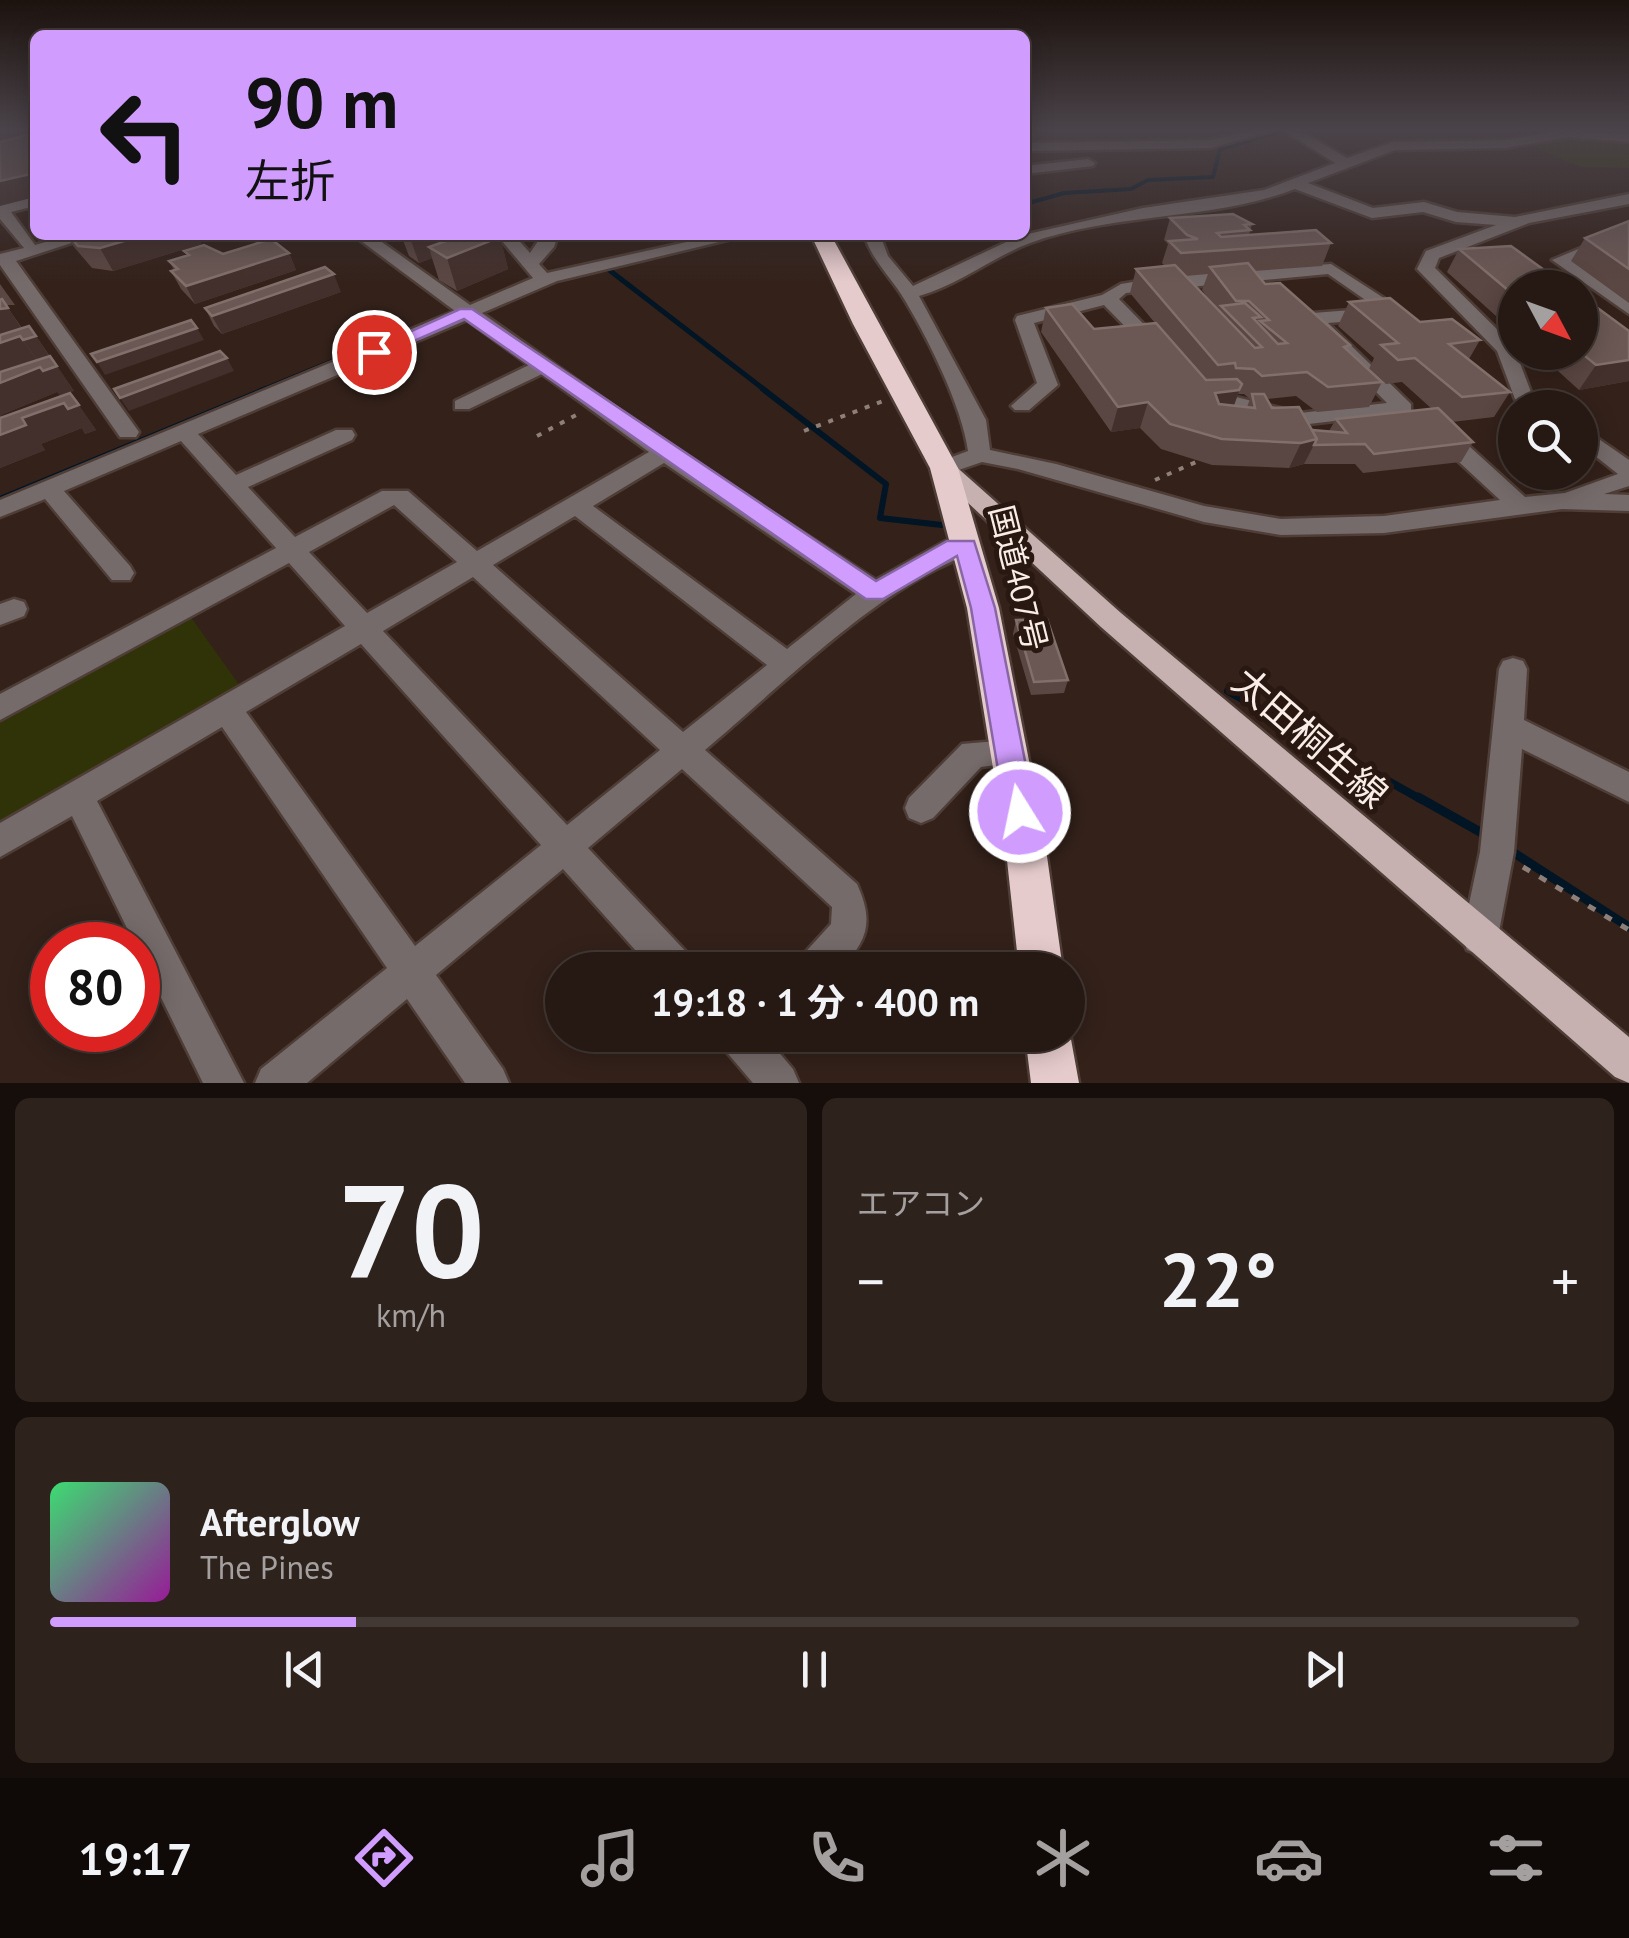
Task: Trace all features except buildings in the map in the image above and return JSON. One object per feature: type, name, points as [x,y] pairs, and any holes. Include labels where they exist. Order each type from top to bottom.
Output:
[{"type":"highway","name":"国道407号","points":[[824,240],[902,396],[944,468],[983,608],[1038,952]]},
{"type":"highway","points":[[1051,1052],[1056,1083]]},
{"type":"main road","name":"太田桐生線","points":[[944,468],[1111,620],[1629,1063]]},
{"type":"street","points":[[1030,238],[1142,213],[1267,194],[1304,181]]},
{"type":"street","points":[[1296,184],[1372,213],[1424,207],[1456,217],[1522,222],[1629,199]]},
{"type":"street","points":[[27,244],[1,210],[30,202]]},
{"type":"street","points":[[1520,390],[1506,349],[1426,269],[1432,255],[1479,246],[1522,222]]},
{"type":"street","points":[[1629,233],[1560,260],[1629,310]]},
{"type":"street","points":[[2,256],[42,240]]},
{"type":"street","points":[[2,256],[68,240]]},
{"type":"street","points":[[368,240],[466,313],[875,593]]},
{"type":"street","points":[[493,251],[508,240],[544,280]]},
{"type":"street","points":[[529,264],[548,240]]},
{"type":"street","points":[[0,509],[184,432],[274,385],[544,280],[682,240]]},
{"type":"street","points":[[874,240],[880,257],[909,293],[975,420],[980,455]]},
{"type":"street","points":[[909,293],[931,286],[1022,240]]},
{"type":"street","points":[[2,256],[128,432]]},
{"type":"street","points":[[1022,406],[1048,386],[1024,320],[1108,299],[1120,289],[1169,281],[1331,269],[1395,312],[1313,318],[1404,408]]},
{"type":"street","points":[[420,277],[438,270]]},
{"type":"street","points":[[1108,299],[1204,395],[1300,420],[1404,408],[1416,410],[1520,506]]},
{"type":"street","points":[[462,405],[543,366]]},
{"type":"street","points":[[184,432],[661,952]]},
{"type":"street","points":[[233,486],[344,435]]},
{"type":"street","points":[[1557,501],[1629,474],[1598,448]]},
{"type":"street","points":[[0,841],[666,452]]},
{"type":"street","points":[[944,468],[980,455],[1066,470],[1124,494],[1232,521],[1284,528],[1411,520],[1557,501],[1629,503]]},
{"type":"street","points":[[49,489],[121,574]]},
{"type":"street","points":[[0,708],[219,593],[290,548],[390,498],[400,497],[845,896],[854,914],[851,929],[830,952]]},
{"type":"street","points":[[576,505],[787,665]]},
{"type":"street","points":[[275,1083],[875,593],[955,547],[966,547]]},
{"type":"street","points":[[1480,937],[1498,852],[1513,669]]},
{"type":"street","points":[[228,709],[490,1083]]},
{"type":"street","points":[[1506,726],[1629,788]]},
{"type":"street","points":[[921,808],[973,754],[1009,753]]},
{"type":"street","points":[[78,796],[224,1083]]},
{"type":"street","points":[[756,1052],[779,1083]]},
{"type":"path","points":[[804,430],[837,414],[902,396]]},
{"type":"path","points":[[537,436],[598,404]]},
{"type":"path","points":[[1124,494],[1196,462]]},
{"type":"path","points":[[1498,852],[1629,930]]},
{"type":"green space","points":[[190,616],[243,690],[0,830],[0,718]]},
{"type":"waterway","points":[[1030,203],[1064,193],[1131,189],[1147,181]]},
{"type":"waterway","points":[[604,266],[766,391]]},
{"type":"waterway","points":[[260,391],[406,331]]},
{"type":"waterway","points":[[0,499],[266,389]]},
{"type":"waterway","points":[[763,389],[886,484],[880,518],[942,525]]},
{"type":"waterway","points":[[1228,691],[1422,800]]},
{"type":"waterway","points":[[1418,797],[1489,837]]},
{"type":"waterway","points":[[1508,849],[1629,927]]},
{"type":"route","points":[[374,352],[466,313],[875,593],[955,547],[966,547],[983,608],[1020,812]]}]
